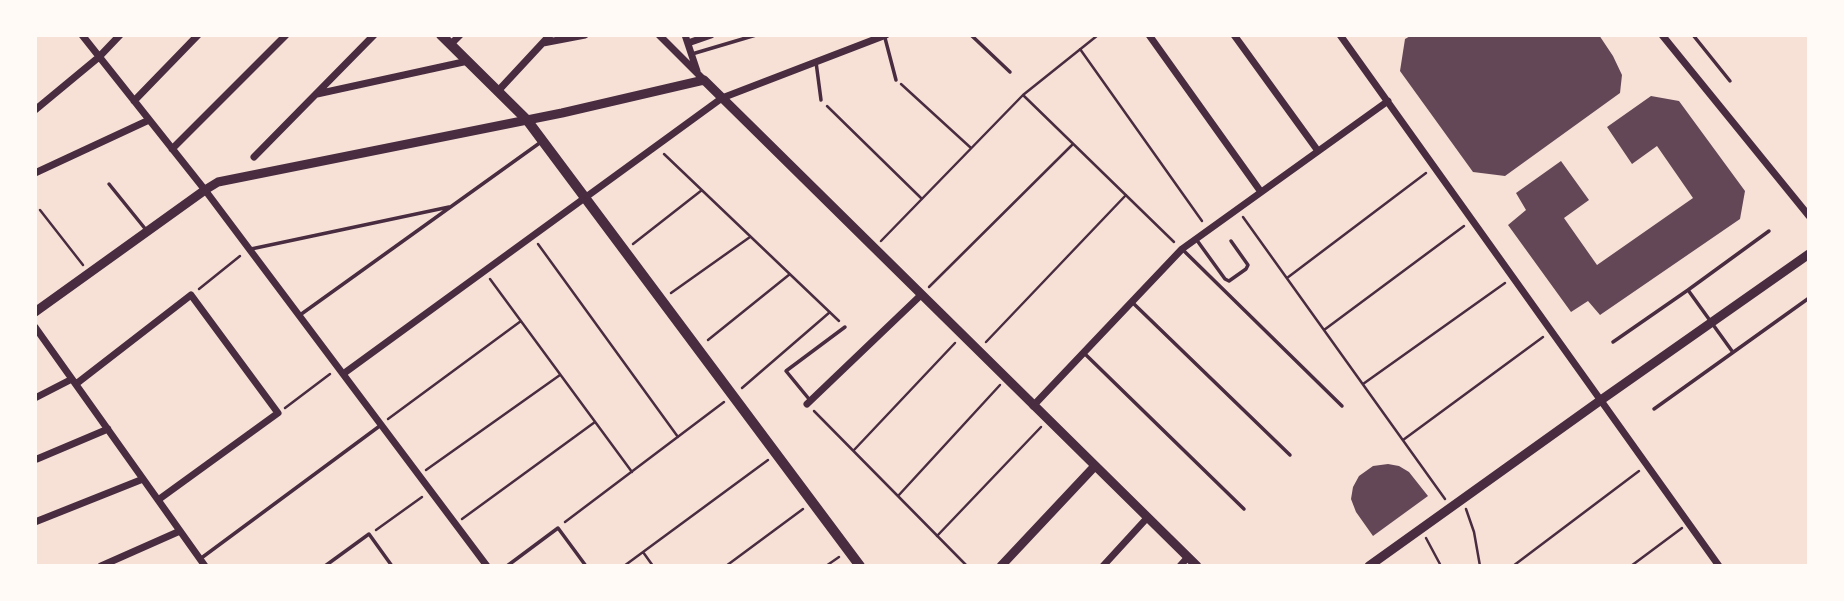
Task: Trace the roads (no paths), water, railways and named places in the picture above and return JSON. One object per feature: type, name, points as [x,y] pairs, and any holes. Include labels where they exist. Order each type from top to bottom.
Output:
[{"type":"main road","points":[[442,35],[527,120],[860,566]]},
{"type":"street","points":[[82,35],[205,190],[487,566]]},
{"type":"street","points":[[35,110],[99,57],[120,35]]},
{"type":"street","points":[[134,101],[198,35]]},
{"type":"street","points":[[172,149],[286,35]]},
{"type":"street","points":[[254,157],[374,35]]},
{"type":"street","points":[[451,44],[460,35]]},
{"type":"street","points":[[498,91],[550,35]]},
{"type":"street","points":[[542,43],[585,35]]},
{"type":"street","points":[[659,35],[1197,566]]},
{"type":"street","points":[[701,77],[687,39],[711,35]]},
{"type":"street","points":[[341,371],[722,98],[885,35]]},
{"type":"street","points":[[1149,35],[1261,192]]},
{"type":"street","points":[[1234,35],[1318,151]]},
{"type":"street","points":[[1340,35],[1719,566]]},
{"type":"street","points":[[1662,35],[1809,216]]},
{"type":"street","points":[[316,94],[468,61]]},
{"type":"street","points":[[35,312],[205,190],[225,180],[527,120],[701,77]]},
{"type":"street","points":[[1033,407],[1182,249],[1388,101]]},
{"type":"street","points":[[36,170],[149,120]]},
{"type":"street","points":[[1369,566],[1809,254]]},
{"type":"street","points":[[35,398],[74,382],[191,295],[278,413],[158,500]]},
{"type":"street","points":[[809,402],[921,295]]},
{"type":"street","points":[[35,327],[203,563]]},
{"type":"street","points":[[37,459],[107,429]]},
{"type":"street","points":[[1001,566],[1094,467]]},
{"type":"street","points":[[35,522],[143,479]]},
{"type":"street","points":[[1103,566],[1147,518]]},
{"type":"street","points":[[100,566],[180,531]]},
{"type":"street","points":[[1180,566],[1188,557]]},
{"type":"lane","points":[[691,54],[756,35]]},
{"type":"lane","points":[[885,35],[896,80]]},
{"type":"lane","points":[[971,35],[1010,72]]},
{"type":"lane","points":[[1693,35],[1730,81]]},
{"type":"lane","points":[[816,62],[821,100]]},
{"type":"lane","points":[[299,315],[543,141]]},
{"type":"lane","points":[[109,184],[147,232]]},
{"type":"lane","points":[[249,249],[451,206]]},
{"type":"lane","points":[[1613,342],[1769,231]]},
{"type":"lane","points":[[1196,239],[1229,281],[1248,265],[1231,241]]},
{"type":"lane","points":[[1182,249],[1342,406]]},
{"type":"lane","points":[[1688,290],[1732,351]]},
{"type":"lane","points":[[1654,409],[1809,298]]},
{"type":"lane","points":[[1132,302],[1290,455]]},
{"type":"lane","points":[[809,402],[786,371],[845,327]]},
{"type":"lane","points":[[1084,353],[1244,509]]},
{"type":"lane","points":[[203,563],[381,425]]},
{"type":"lane","points":[[507,566],[558,528],[586,566]]},
{"type":"lane","points":[[325,566],[369,534],[392,566]]}]
